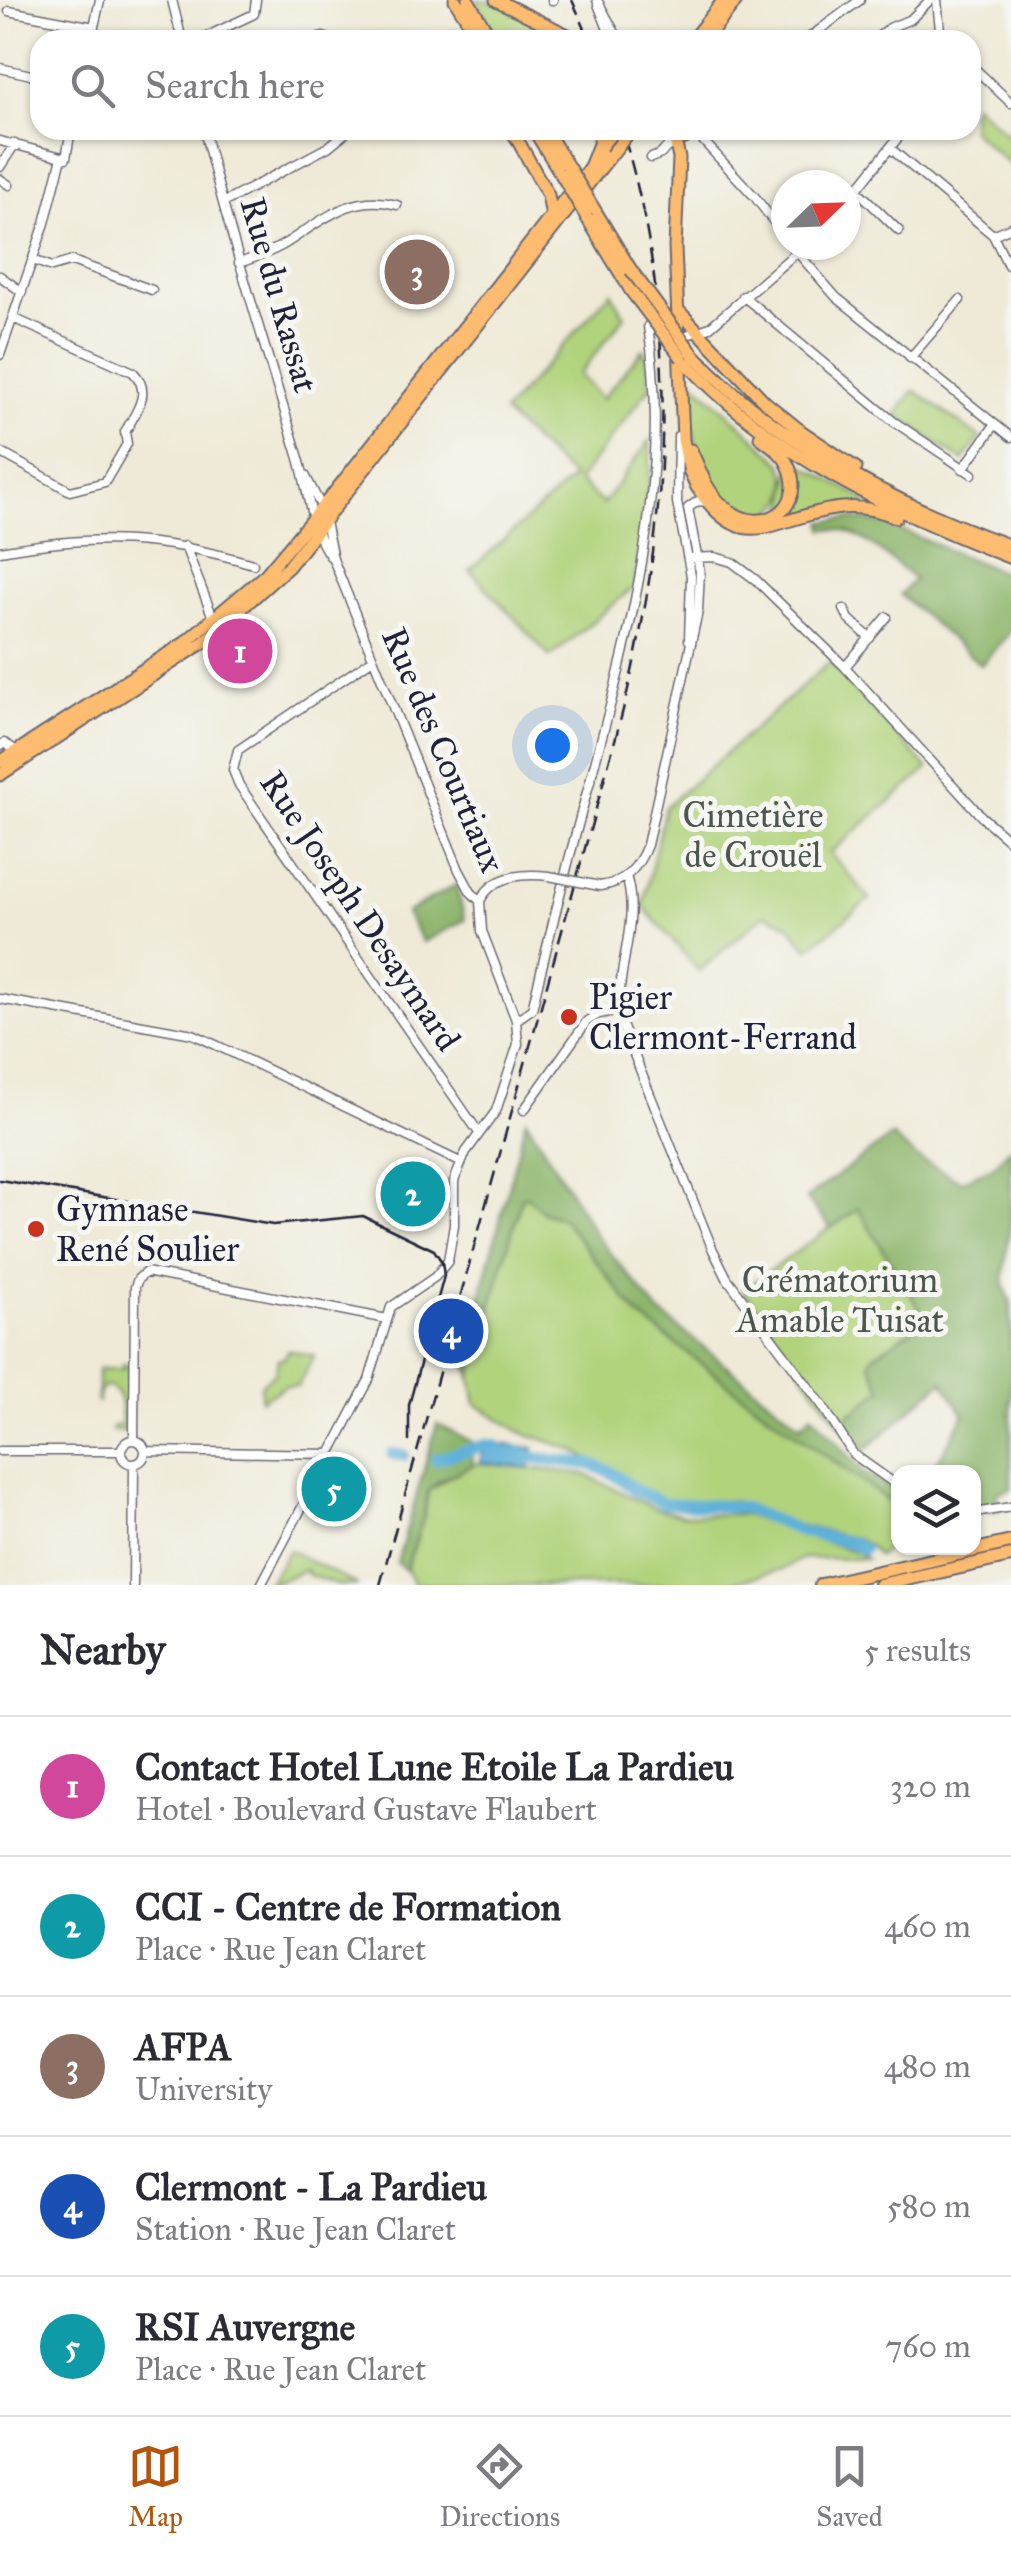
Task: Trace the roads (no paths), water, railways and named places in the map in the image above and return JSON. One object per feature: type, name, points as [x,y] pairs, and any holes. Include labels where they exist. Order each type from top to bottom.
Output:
[{"type":"highway","points":[[821,1585],[1011,1542]]},
{"type":"highway","points":[[880,1585],[1011,1556]]},
{"type":"main road","points":[[453,0],[466,30]]},
{"type":"main road","points":[[453,0],[473,30]]},
{"type":"main road","points":[[468,0],[486,30]]},
{"type":"main road","points":[[496,0],[558,30]]},
{"type":"main road","points":[[700,30],[724,0]]},
{"type":"main road","points":[[713,30],[737,0]]},
{"type":"main road","points":[[518,140],[548,195],[552,217]]},
{"type":"main road","points":[[542,140],[564,170],[631,291],[695,373],[752,424],[807,460],[929,526]]},
{"type":"main road","points":[[550,140],[564,170]]},
{"type":"main road","points":[[588,172],[599,140]]},
{"type":"main road","points":[[0,762],[214,620],[314,527],[615,140]]},
{"type":"main road","points":[[323,515],[334,493],[524,252],[588,172],[620,140]]},
{"type":"main road","points":[[682,140],[675,247],[684,449],[707,502],[732,525],[754,531],[832,509],[856,507],[929,526],[1011,558]]},
{"type":"main road","points":[[590,214],[692,354],[728,390],[777,429],[896,497],[1011,546]]},
{"type":"main road","points":[[678,310],[704,330],[764,402],[896,497]]},
{"type":"main road","points":[[700,482],[727,510],[753,522],[779,514],[792,491],[792,478],[782,455],[729,412],[718,395]]},
{"type":"main road","points":[[0,775],[204,642],[270,586],[305,546],[314,527]]},
{"type":"street","points":[[94,30],[100,0]]},
{"type":"street","points":[[172,0],[180,30]]},
{"type":"street","points":[[220,30],[254,14],[256,0]]},
{"type":"street","points":[[820,30],[860,0]]},
{"type":"street","points":[[886,30],[911,19],[934,0],[941,30]]},
{"type":"street","points":[[9,11],[94,27]]},
{"type":"street","points":[[0,68],[30,76]]},
{"type":"street","points":[[981,74],[1011,103]]},
{"type":"street","points":[[0,354],[51,205],[68,140]]},
{"type":"street","name":"Rue du Rassat","points":[[207,140],[239,264],[304,476],[314,527]]},
{"type":"street","points":[[223,202],[337,140]]},
{"type":"street","points":[[651,158],[681,140]]},
{"type":"street","points":[[683,140],[755,197],[771,218]]},
{"type":"street","points":[[861,187],[897,140]]},
{"type":"street","points":[[0,142],[64,158]]},
{"type":"street","points":[[0,167],[15,144]]},
{"type":"street","points":[[891,149],[993,234],[1008,264]]},
{"type":"street","points":[[0,179],[9,185]]},
{"type":"street","points":[[861,194],[899,231]]},
{"type":"street","points":[[239,264],[279,247],[352,204],[373,200],[397,205]]},
{"type":"street","points":[[993,234],[1011,227]]},
{"type":"street","points":[[512,242],[524,252]]},
{"type":"street","points":[[33,260],[52,268],[72,260],[152,290]]},
{"type":"street","points":[[680,344],[684,336],[704,330],[782,260]]},
{"type":"street","points":[[803,260],[836,298],[1011,437]]},
{"type":"street","points":[[0,276],[22,292]]},
{"type":"street","points":[[743,296],[893,421],[968,472],[994,426]]},
{"type":"street","points":[[910,358],[960,300]]},
{"type":"street","points":[[0,452],[70,491],[105,482],[127,444],[125,432],[144,389],[133,372],[13,318]]},
{"type":"street","points":[[516,1020],[532,1009],[620,673],[639,582],[652,480],[654,402],[648,326]]},
{"type":"street","points":[[682,397],[678,407],[677,495],[694,558]]},
{"type":"street","name":"Rue du Rassat","points":[[304,476],[323,515]]},
{"type":"street","points":[[677,495],[700,482]]},
{"type":"street","points":[[480,901],[487,890],[504,880],[530,874],[600,886],[616,883],[640,861],[647,846],[698,612],[688,508],[689,496],[700,482]]},
{"type":"street","points":[[312,490],[334,493]]},
{"type":"street","points":[[688,508],[698,501],[707,502]]},
{"type":"street","name":"Rue des Courtiaux","points":[[323,515],[333,559],[372,659],[459,870],[480,901],[482,932],[520,1036],[496,1112],[460,1162]]},
{"type":"street","points":[[314,527],[333,559]]},
{"type":"street","points":[[0,551],[64,540],[161,542],[252,564]]},
{"type":"street","points":[[185,546],[214,620]]},
{"type":"street","points":[[305,546],[324,547]]},
{"type":"street","points":[[694,558],[715,557],[744,569],[845,667],[982,817],[1011,842]]},
{"type":"street","points":[[844,608],[849,620],[870,638]]},
{"type":"street","points":[[845,667],[887,617]]},
{"type":"street","name":"Rue Joseph Desaymard","points":[[372,659],[238,750],[233,770],[239,786],[479,1134]]},
{"type":"street","points":[[0,746],[4,743],[17,752]]},
{"type":"street","points":[[626,876],[633,903],[620,976],[619,1010],[630,1046],[728,1278],[854,1454],[891,1481]]},
{"type":"street","points":[[0,999],[193,1034],[460,1162],[454,1181],[454,1225],[448,1261],[435,1277],[396,1302],[368,1380],[261,1585]]},
{"type":"street","points":[[524,1110],[587,1021],[619,1010]]},
{"type":"street","points":[[134,1440],[135,1287],[143,1274],[152,1271],[387,1319]]},
{"type":"street","points":[[134,1464],[124,1459],[121,1451],[125,1443],[142,1443],[146,1452]]},
{"type":"street","points":[[0,1450],[121,1451]]},
{"type":"street","points":[[146,1452],[330,1454]]},
{"type":"street","points":[[134,1464],[146,1452]]},
{"type":"street","points":[[133,1585],[134,1464]]},
{"type":"street","points":[[981,1512],[1011,1507]]},
{"type":"water","points":[[484,1442],[534,1448],[530,1468],[480,1463]]},
{"type":"waterway","points":[[436,1459],[486,1445],[496,1446]]},
{"type":"waterway","points":[[520,1451],[528,1457],[589,1464],[609,1471],[637,1491],[664,1503],[741,1507],[803,1532],[863,1549]]},
{"type":"waterway","points":[[392,1454],[404,1455]]},
{"type":"tram line","points":[[0,1180],[273,1225],[363,1216],[434,1250],[442,1262],[444,1276],[409,1405],[409,1441]]},
{"type":"railway","points":[[572,0],[586,30]]},
{"type":"railway","points":[[380,1585],[617,733],[649,583],[662,432],[661,356],[654,280],[625,140]]},
{"type":"place","name":"AFPA","points":[[417,272]]},
{"type":"place","name":"Contact Hotel Lune Etoile La Pardieu","points":[[240,651]]},
{"type":"place","name":"Pigier Clermont-Ferrand","points":[[569,1017]]},
{"type":"place","name":"CCI - Centre de Formation","points":[[413,1194]]},
{"type":"place","name":"Gymnase René Soulier","points":[[36,1229]]},
{"type":"place","name":"Clermont - La Pardieu","points":[[451,1331]]},
{"type":"place","name":"RSI Auvergne","points":[[334,1489]]},
{"type":"park label","name":"Cimetière de Crouël","points":[[753,835]]},
{"type":"park label","name":"Crématorium Amable Tuisat","points":[[840,1300]]}]
